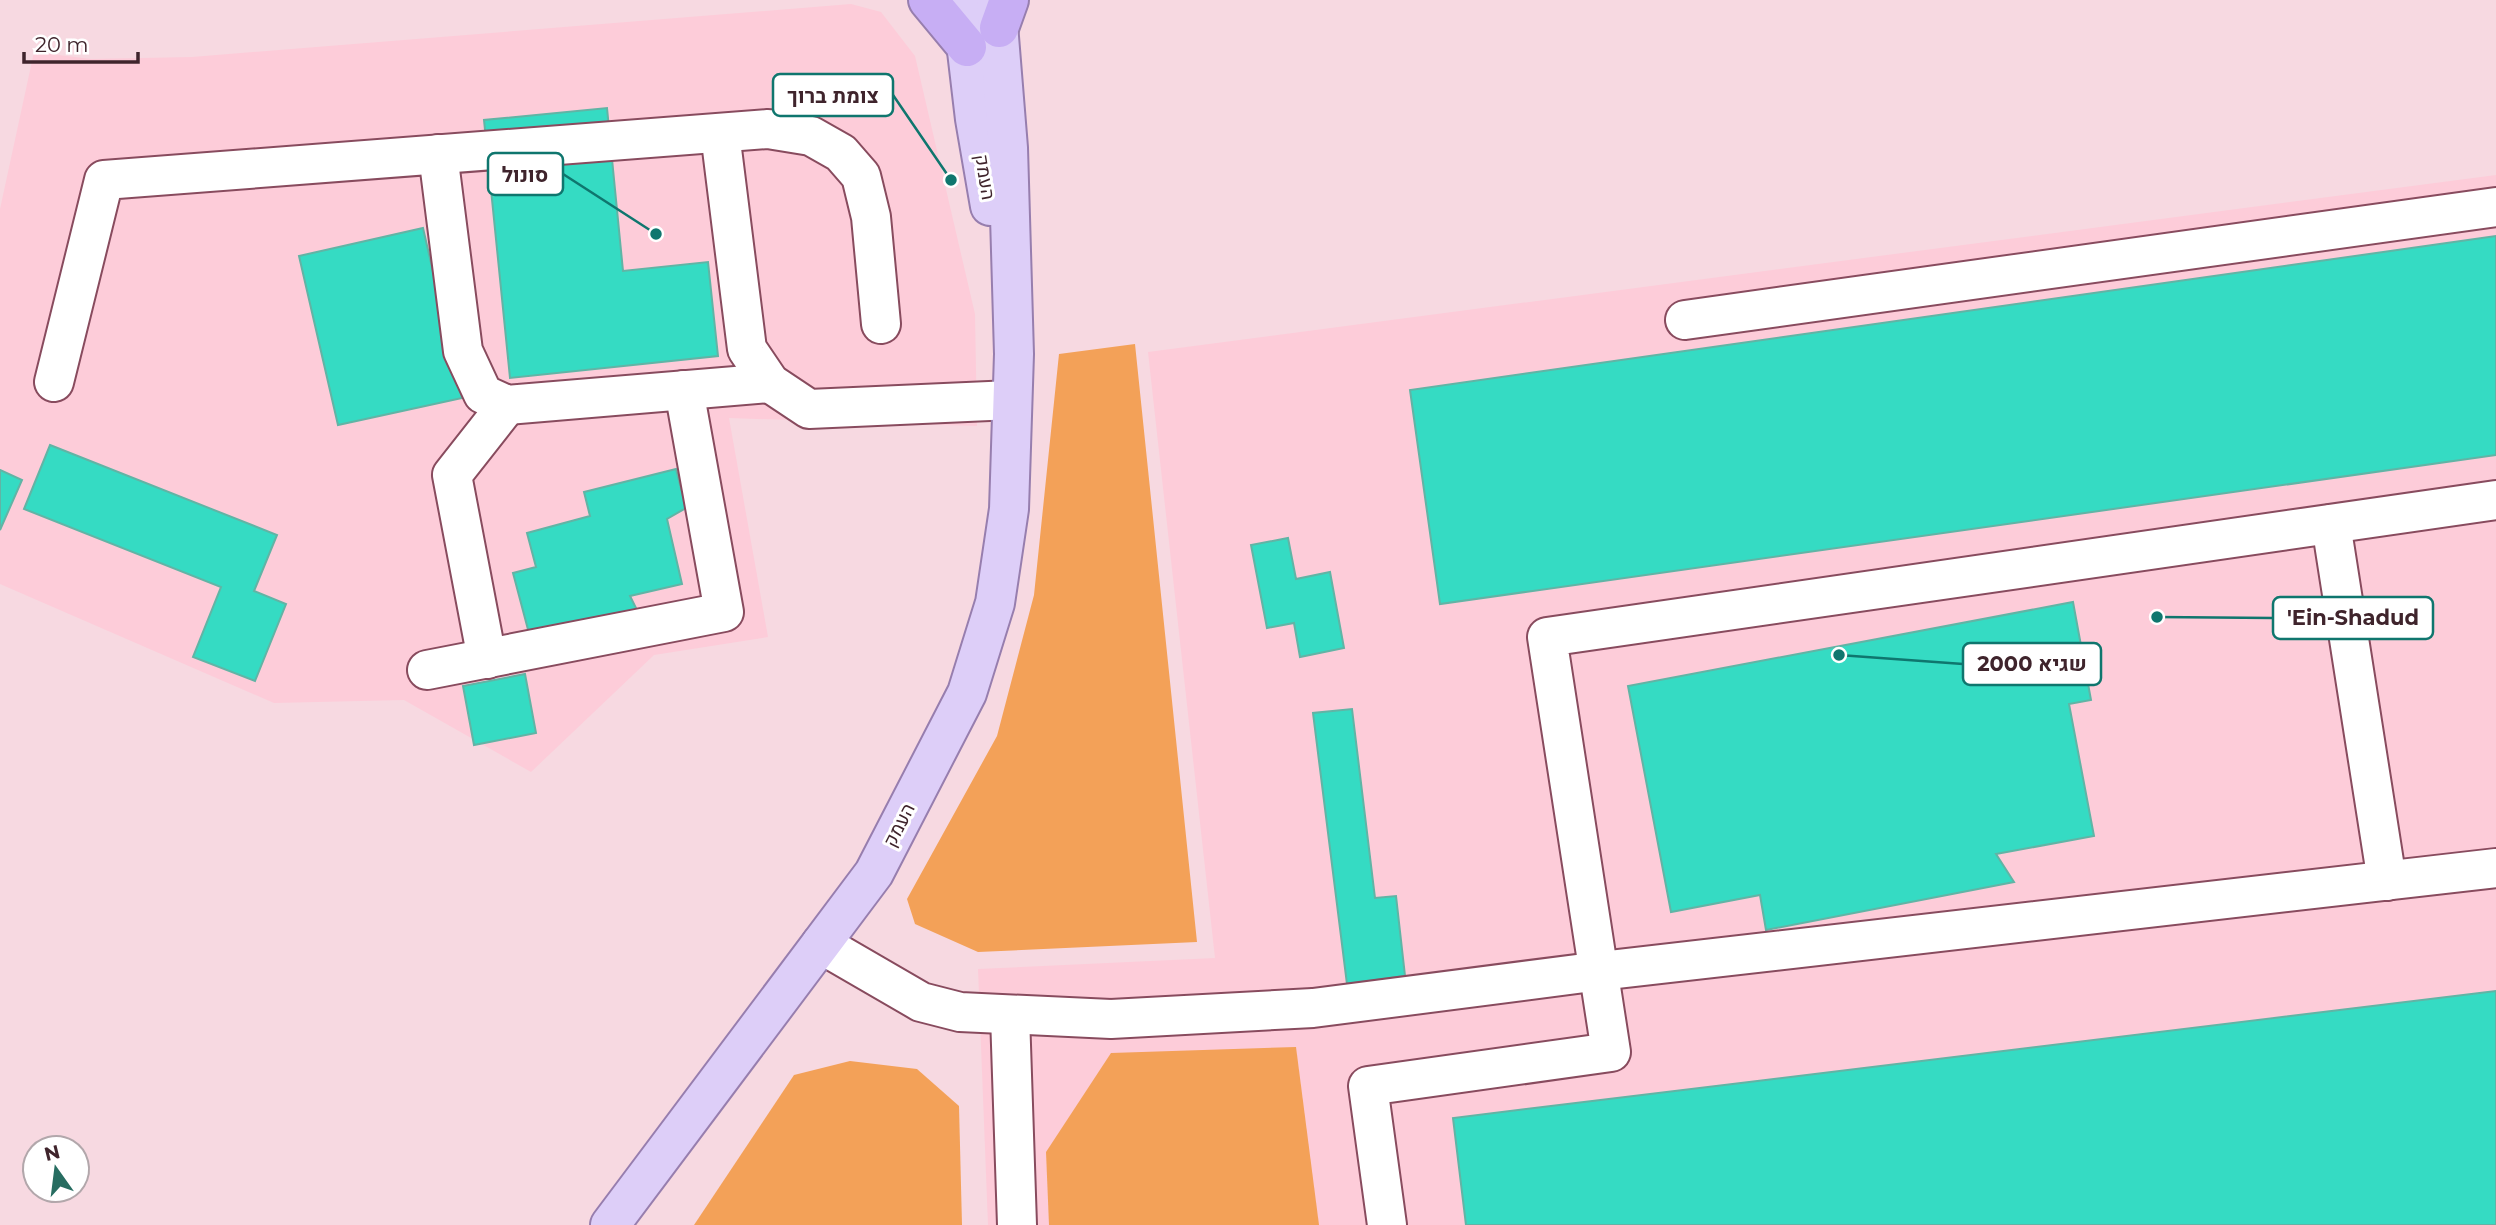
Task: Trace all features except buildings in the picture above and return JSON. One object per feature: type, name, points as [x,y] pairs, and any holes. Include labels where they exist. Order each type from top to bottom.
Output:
[{"type":"highway","points":[[928,0],[967,47]]},
{"type":"main road","name":"העמק","points":[[961,0],[975,118],[1014,354]]},
{"type":"main road","name":"העמק","points":[[610,1225],[874,873],[967,693],[997,589],[1009,509],[1014,354],[1001,9]]},
{"type":"street","points":[[54,382],[104,180],[720,133],[768,130],[811,136],[841,153],[861,176],[871,217],[881,324]]},
{"type":"street","points":[[720,133],[747,349],[770,383],[809,409],[1012,400]]},
{"type":"street","points":[[438,155],[463,351],[483,394],[507,405],[770,383]]},
{"type":"street","points":[[1685,320],[2496,207]]},
{"type":"street","points":[[427,670],[724,612],[684,390]]},
{"type":"street","points":[[487,659],[452,475],[507,405]]},
{"type":"street","points":[[1388,1225],[1368,1086],[1611,1052],[1547,637],[2496,500]]},
{"type":"street","points":[[2331,524],[2387,881]]},
{"type":"street","points":[[821,944],[921,1002],[960,1012],[1111,1019],[1313,1008],[1600,971],[2496,868]]},
{"type":"street","points":[[1010,1015],[1017,1225]]},
{"type":"shaded area","points":[[851,4],[881,12],[915,56],[975,314],[977,426],[729,418],[768,637],[654,655],[531,772],[404,700],[274,703],[0,584],[0,209],[34,52],[91,59],[192,57]]},
{"type":"shaded area","points":[[2496,175],[2496,1225],[988,1225],[978,969],[1215,958],[1148,352]]},
{"type":"shaded area","points":[[1135,344],[1197,942],[978,952],[915,924],[907,899],[997,736],[1034,595],[1059,354]]},
{"type":"shaded area","points":[[1296,1047],[1319,1225],[1049,1225],[1046,1152],[1111,1053]]},
{"type":"shaded area","points":[[850,1061],[917,1069],[959,1106],[962,1225],[694,1225],[794,1075]]},
{"type":"place","name":"צומת ברוך","points":[[951,180]]},
{"type":"place","name":"סונול","points":[[656,234]]},
{"type":"place","name":"'Ein-Shadud","points":[[2157,617]]},
{"type":"place","name":"שגיא 2000","points":[[1839,655]]}]
